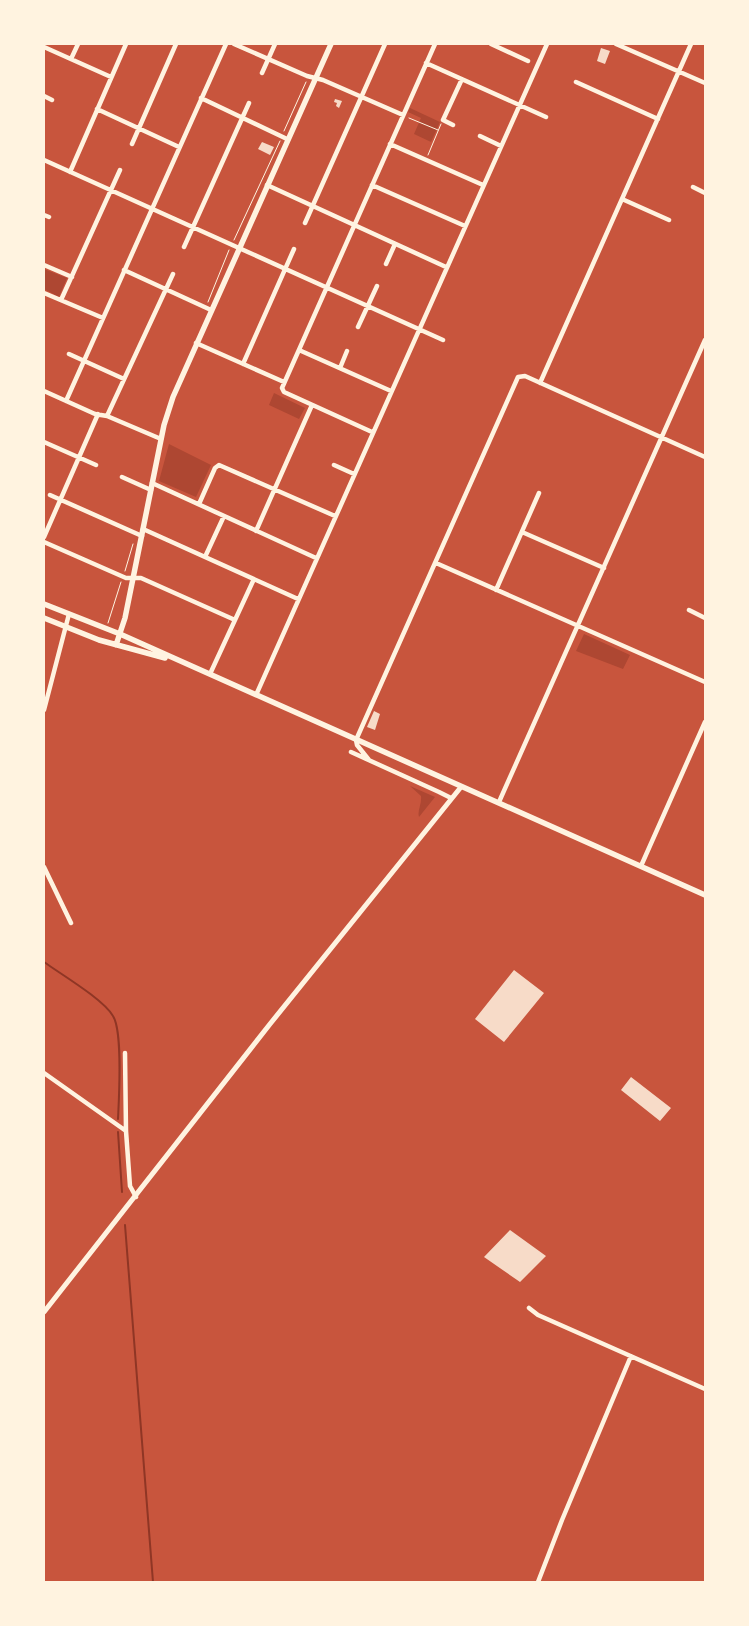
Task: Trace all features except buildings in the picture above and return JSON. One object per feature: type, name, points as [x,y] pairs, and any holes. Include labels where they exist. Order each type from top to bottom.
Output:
[{"type":"main road","points":[[116,646],[125,618],[161,439],[172,397],[331,44]]},
{"type":"main road","points":[[44,604],[120,634],[705,895]]},
{"type":"main road","points":[[44,618],[116,646],[180,661]]},
{"type":"street","points":[[71,59],[78,44]]},
{"type":"street","points":[[70,172],[126,44]]},
{"type":"street","points":[[132,144],[176,44]]},
{"type":"street","points":[[66,401],[226,44]]},
{"type":"street","points":[[234,44],[403,115]]},
{"type":"street","points":[[262,73],[275,44]]},
{"type":"street","points":[[305,223],[385,44]]},
{"type":"street","points":[[372,432],[282,390],[435,44]]},
{"type":"street","points":[[491,44],[528,61]]},
{"type":"street","points":[[256,695],[547,44]]},
{"type":"street","points":[[616,44],[705,83]]},
{"type":"street","points":[[540,383],[691,44]]},
{"type":"street","points":[[44,47],[112,77]]},
{"type":"street","points":[[426,63],[546,117]]},
{"type":"street","points":[[453,125],[443,120],[462,79]]},
{"type":"street","points":[[576,82],[658,118]]},
{"type":"street","points":[[44,96],[52,100]]},
{"type":"street","points":[[201,98],[287,139]]},
{"type":"street","points":[[184,247],[249,103]]},
{"type":"street","points":[[97,109],[180,147]]},
{"type":"street","points":[[480,136],[501,146]]},
{"type":"street","points":[[390,144],[483,185]]},
{"type":"street","points":[[44,160],[443,340]]},
{"type":"street","points":[[61,300],[120,170]]},
{"type":"street","points":[[267,185],[446,267]]},
{"type":"street","points":[[372,185],[465,226]]},
{"type":"street","points":[[693,187],[705,193]]},
{"type":"street","points":[[622,199],[669,220]]},
{"type":"street","points":[[386,264],[395,244]]},
{"type":"street","points":[[243,364],[294,249]]},
{"type":"street","points":[[44,265],[72,277]]},
{"type":"street","points":[[124,270],[211,310]]},
{"type":"street","points":[[107,416],[173,274]]},
{"type":"street","points":[[358,327],[376,286]]},
{"type":"street","points":[[44,293],[102,318]]},
{"type":"street","points":[[499,802],[705,340]]},
{"type":"street","points":[[196,343],[284,382]]},
{"type":"street","points":[[299,350],[391,391]]},
{"type":"street","points":[[340,368],[348,351]]},
{"type":"street","points":[[69,354],[124,379]]},
{"type":"street","points":[[369,760],[357,745],[356,740],[516,380],[521,376],[525,376],[705,456]]},
{"type":"street","points":[[44,391],[161,439]]},
{"type":"street","points":[[256,531],[312,405]]},
{"type":"street","points":[[44,537],[98,414]]},
{"type":"street","points":[[44,442],[96,465]]},
{"type":"street","points":[[334,465],[354,474]]},
{"type":"street","points":[[199,504],[217,466],[335,516]]},
{"type":"street","points":[[122,477],[151,490]]},
{"type":"street","points":[[152,483],[316,558]]},
{"type":"street","points":[[496,590],[539,493]]},
{"type":"street","points":[[50,495],[142,536]]},
{"type":"street","points":[[205,557],[224,516]]},
{"type":"street","points":[[143,529],[298,599]]},
{"type":"street","points":[[522,532],[604,568]]},
{"type":"street","points":[[44,542],[126,578],[141,578],[235,620]]},
{"type":"street","points":[[436,563],[705,682]]},
{"type":"street","points":[[210,674],[254,579]]},
{"type":"street","points":[[689,610],[705,618]]},
{"type":"street","points":[[44,710],[69,614]]},
{"type":"street","points":[[641,866],[705,722]]},
{"type":"street","points":[[351,752],[451,798]]},
{"type":"street","points":[[44,1312],[270,1024],[461,787]]},
{"type":"street","points":[[44,867],[71,923]]},
{"type":"street","points":[[125,1053],[126,1132],[130,1186],[136,1197]]},
{"type":"street","points":[[44,1073],[126,1132]]},
{"type":"street","points":[[529,1308],[538,1316],[705,1389]]},
{"type":"street","points":[[538,1582],[631,1356]]},
{"type":"path","points":[[403,115],[439,130]]},
{"type":"path","points":[[426,160],[443,120]]},
{"type":"shaded area","points":[[410,108],[440,122],[431,142],[414,134],[421,118],[408,112]]},
{"type":"shaded area","points":[[44,269],[67,278],[59,297],[44,289]]},
{"type":"shaded area","points":[[274,393],[305,408],[299,419],[269,405]]},
{"type":"shaded area","points":[[169,444],[211,465],[196,497],[159,481]]},
{"type":"shaded area","points":[[584,634],[630,655],[623,669],[576,651]]},
{"type":"shaded area","points":[[410,786],[435,797],[419,817],[421,796]]},
{"type":"waterway","points":[[44,962],[101,1002],[113,1016],[116,1024],[119,1050],[118,1119]]},
{"type":"waterway","points":[[118,1132],[122,1192]]},
{"type":"waterway","points":[[125,1225],[153,1582]]}]
